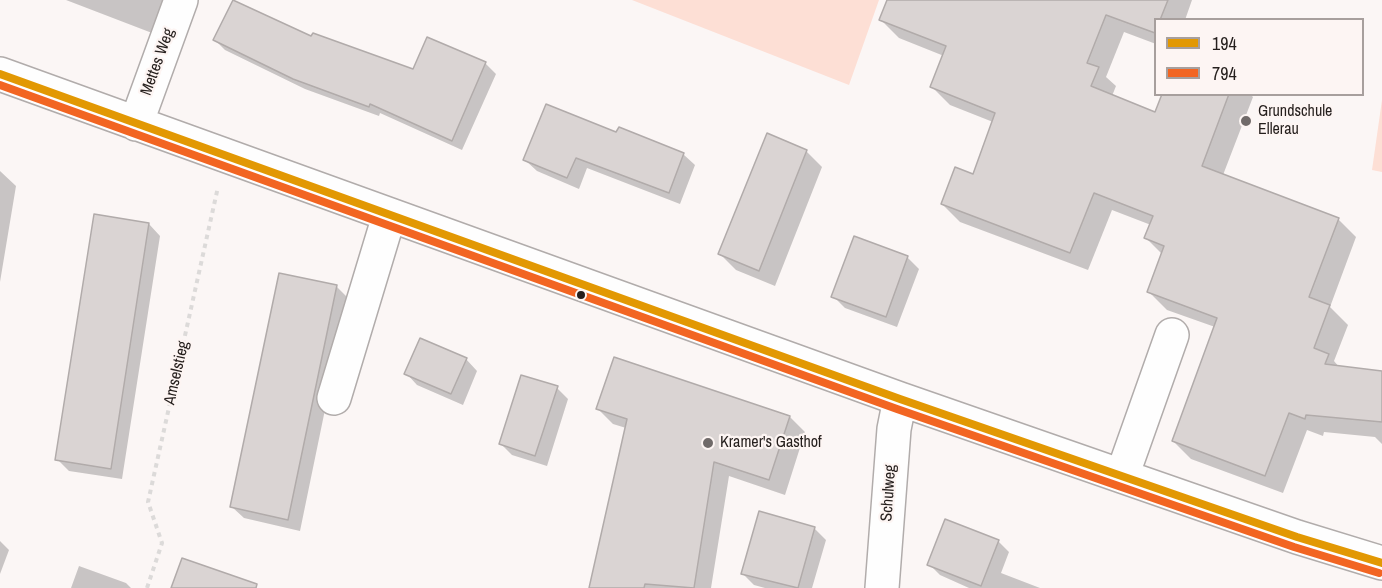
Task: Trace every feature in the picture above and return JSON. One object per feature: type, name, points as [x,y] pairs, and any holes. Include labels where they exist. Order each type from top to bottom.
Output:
[{"type":"street","name":"Mettes Weg","points":[[136,123],[181,0]]},
{"type":"street","points":[[0,74],[900,399],[1297,537],[1382,562]]},
{"type":"street","points":[[333,398],[389,216]]},
{"type":"street","points":[[1122,476],[1172,335]]},
{"type":"street","name":"Schulweg","points":[[882,588],[894,429],[900,399]]},
{"type":"path","name":"Amselstieg","points":[[147,588],[162,543],[148,502],[225,156]]},
{"type":"shaded area","points":[[632,0],[879,0],[849,85]]},
{"type":"shaded area","points":[[1382,100],[1382,172],[1372,170]]},
{"type":"building","points":[[233,0],[311,36],[313,33],[413,69],[427,37],[486,62],[452,141],[370,104],[369,107],[293,79],[213,40]]},
{"type":"building","points":[[887,0],[1168,0],[1161,18],[1154,18],[1154,33],[1106,15],[1087,63],[1099,67],[1091,86],[1155,112],[1161,96],[1228,96],[1202,166],[1339,218],[1309,297],[1330,305],[1314,348],[1329,354],[1325,364],[1382,371],[1382,422],[1306,415],[1305,419],[1289,413],[1265,476],[1172,441],[1217,318],[1147,292],[1164,246],[1144,238],[1153,216],[1094,193],[1070,253],[941,204],[955,167],[973,174],[995,113],[930,87],[946,46],[879,20]]},
{"type":"building","points":[[546,104],[616,132],[619,127],[684,153],[669,193],[576,158],[567,178],[523,160]]},
{"type":"building","points":[[767,133],[807,150],[759,271],[718,254]]},
{"type":"building","points":[[94,214],[149,223],[111,469],[55,460]]},
{"type":"building","points":[[854,236],[908,256],[886,317],[831,297]]},
{"type":"building","points":[[279,273],[337,285],[288,520],[230,507]]},
{"type":"building","points":[[420,338],[467,358],[451,394],[404,374]]},
{"type":"building","points":[[614,357],[790,416],[769,480],[714,462],[694,588],[645,584],[644,588],[589,588],[627,419],[596,409]]},
{"type":"building","points":[[521,375],[558,386],[535,456],[499,444]]},
{"type":"building","points":[[759,511],[815,527],[798,588],[741,574]]},
{"type":"building","points":[[945,519],[999,540],[981,586],[927,565]]},
{"type":"building","points":[[182,558],[257,584],[256,588],[171,588]]},
{"type":"transit line","name":"194","points":[[0,74],[900,399],[1297,537],[1382,563]]},
{"type":"transit line","name":"794","points":[[0,85],[897,409],[1294,547],[1379,573]]},
{"type":"place","name":"Grundschule Ellerau","points":[[1246,121]]},
{"type":"place","name":"Kramer's Gasthof","points":[[708,443]]}]
